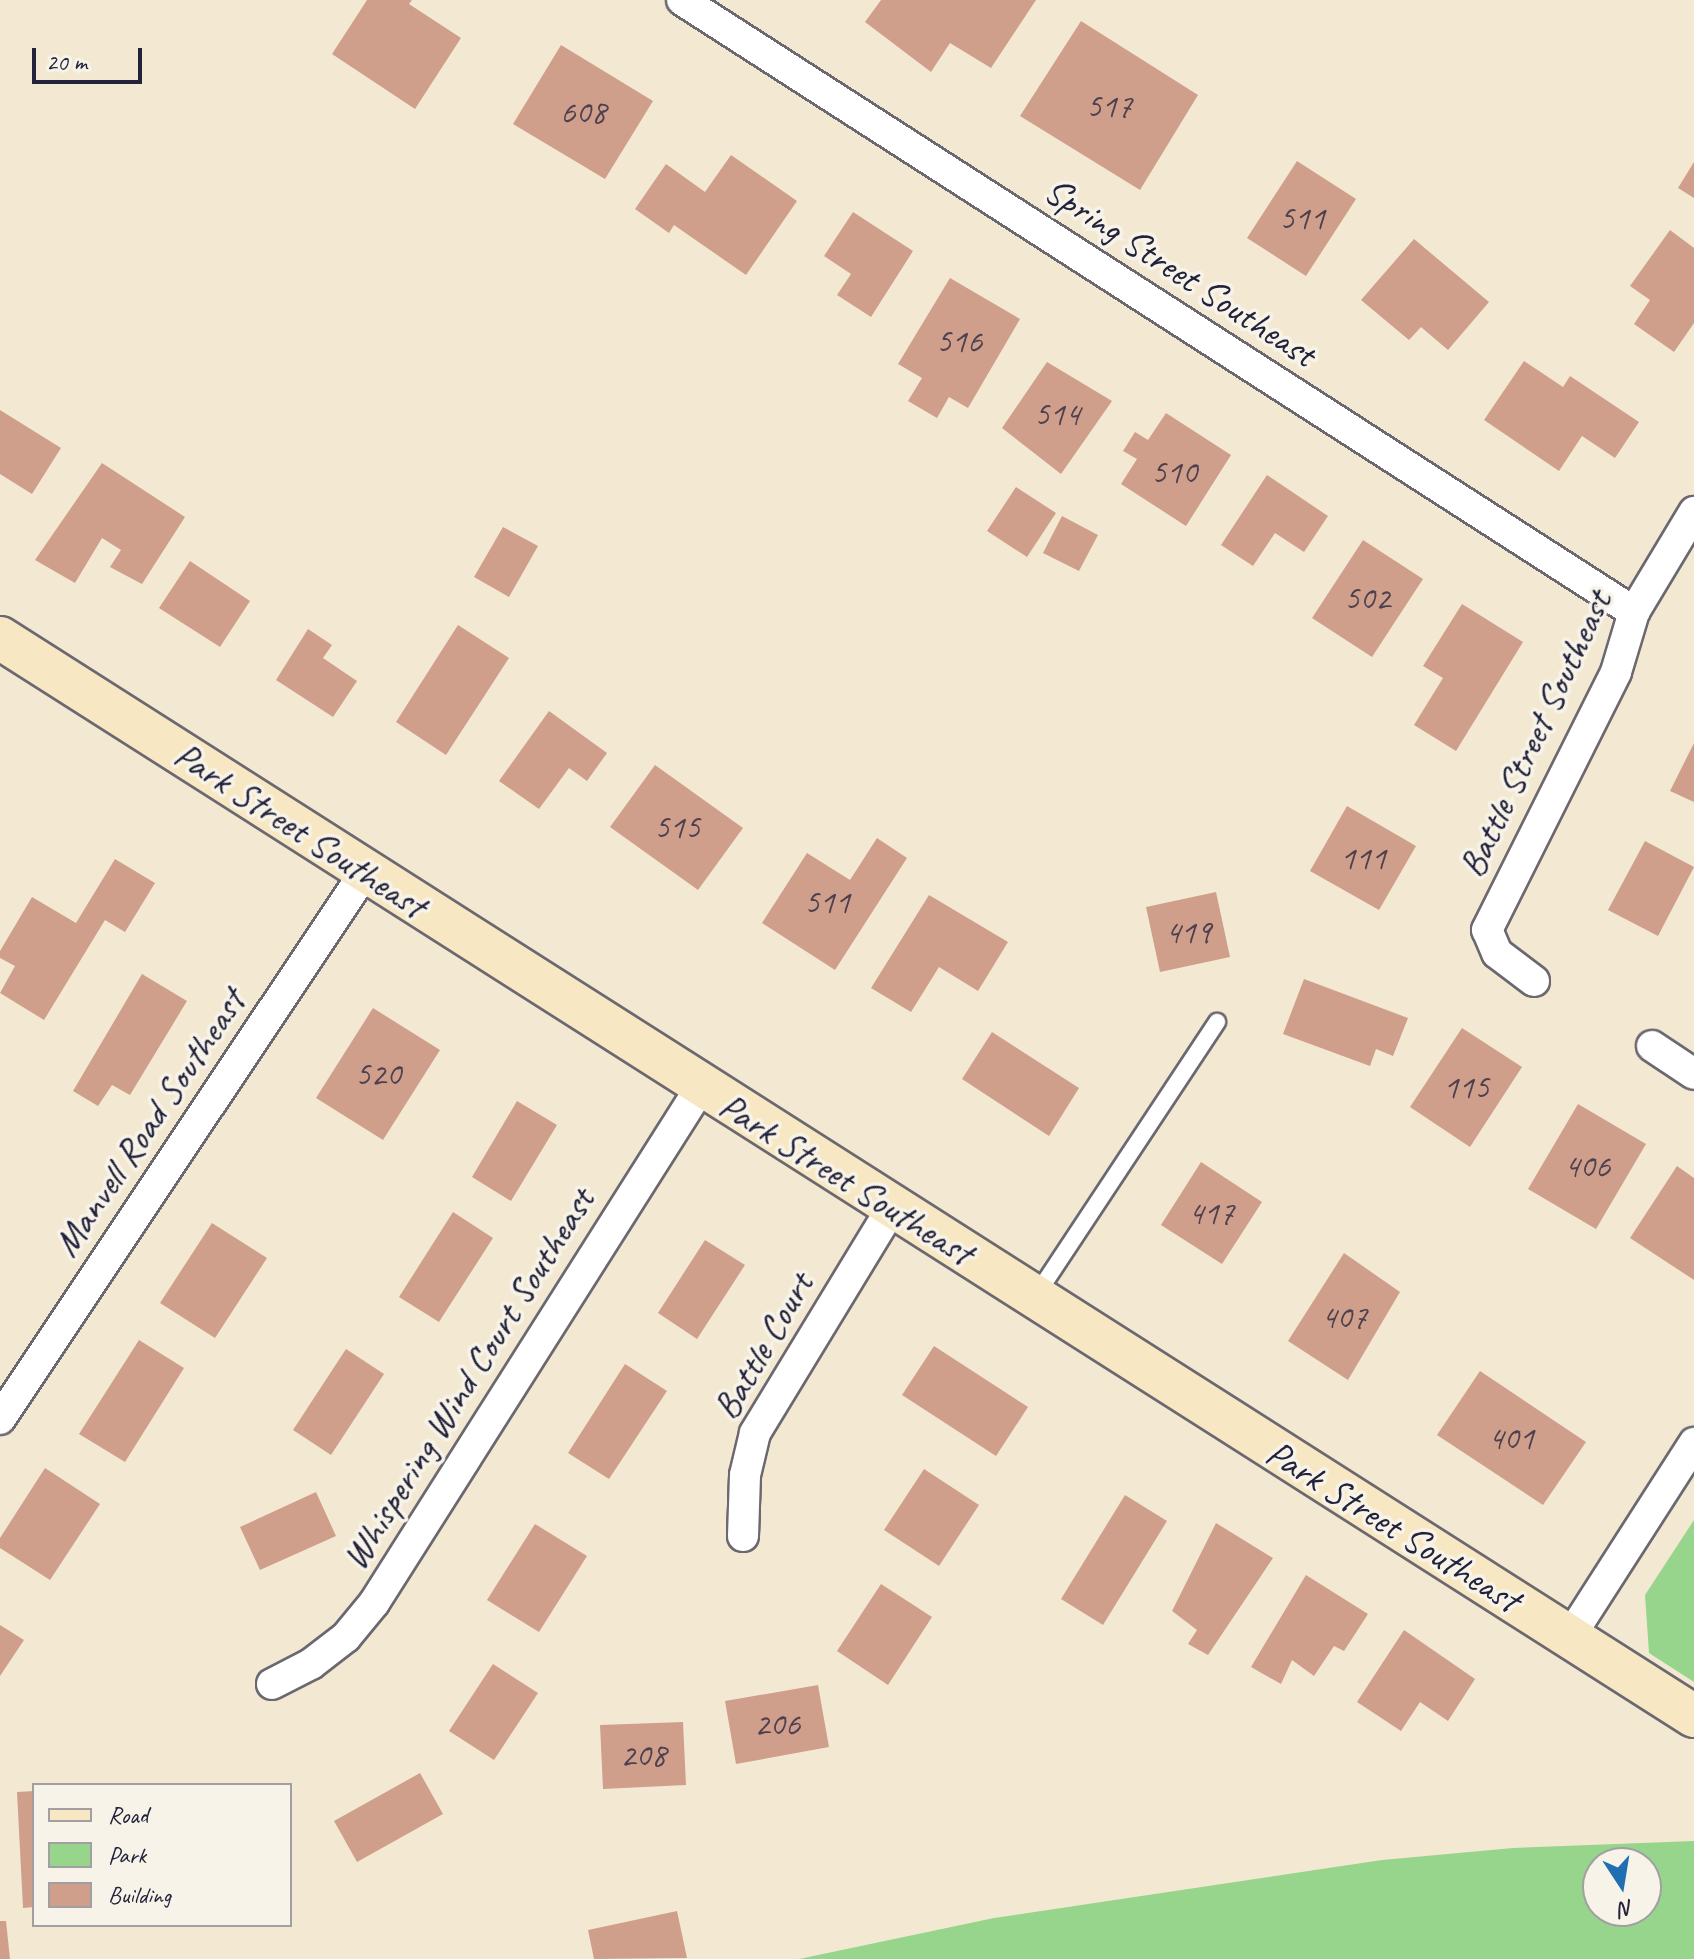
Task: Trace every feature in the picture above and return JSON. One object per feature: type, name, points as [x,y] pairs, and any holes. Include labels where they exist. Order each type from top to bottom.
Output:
[{"type":"main road","name":"Park Street Southeast","points":[[0,638],[701,1087],[1694,1716]]},
{"type":"street","name":"Spring Street Southeast","points":[[682,0],[1634,612]]},
{"type":"street","name":"Battle Street Southeast","points":[[1534,981],[1497,953],[1487,930],[1616,672],[1634,612],[1694,512]]},
{"type":"street","name":"Manvell Road Southeast","points":[[0,1419],[365,872]]},
{"type":"street","points":[[1652,1046],[1694,1074]]},
{"type":"street","name":"Whispering Wind Court Southeast","points":[[272,1684],[311,1664],[346,1637],[374,1603],[701,1087]]},
{"type":"street","name":"Battle Court","points":[[743,1536],[745,1475],[755,1433],[892,1208]]},
{"type":"street","points":[[1569,1638],[1694,1444]]},
{"type":"lane","points":[[1034,1298],[1217,1022]]},
{"type":"green space","points":[[1694,1520],[1694,1682],[1649,1653],[1645,1595]]},
{"type":"green space","points":[[1694,1841],[1694,1959],[799,1959],[994,1918],[1382,1860],[1513,1848]]},
{"type":"building","points":[[367,0],[412,0],[409,4],[461,38],[415,109],[332,54]]},
{"type":"building","points":[[881,0],[1036,0],[991,68],[950,43],[931,72],[865,22]]},
{"type":"building","points":[[1081,21],[1198,95],[1140,190],[1020,116]]},
{"type":"building","points":[[561,45],[653,101],[605,179],[513,124]]},
{"type":"building","points":[[731,155],[797,201],[746,275],[674,225],[669,233],[635,209],[666,164],[705,192]]},
{"type":"building","points":[[1297,161],[1356,199],[1306,276],[1247,238]]},
{"type":"building","points":[[1694,162],[1694,198],[1678,188]]},
{"type":"building","points":[[853,212],[913,251],[871,317],[837,295],[851,274],[824,256]]},
{"type":"building","points":[[1670,230],[1694,248],[1694,323],[1674,352],[1634,324],[1650,300],[1630,286]]},
{"type":"building","points":[[1414,239],[1489,302],[1448,350],[1421,327],[1409,340],[1361,300]]},
{"type":"building","points":[[950,278],[1020,319],[968,408],[949,397],[937,418],[908,401],[922,378],[898,364]]},
{"type":"building","points":[[1524,361],[1563,387],[1570,376],[1639,422],[1615,458],[1582,436],[1559,471],[1484,420]]},
{"type":"building","points":[[1047,362],[1112,401],[1061,474],[1002,428]]},
{"type":"building","points":[[0,410],[61,448],[32,494],[0,474]]},
{"type":"building","points":[[1166,413],[1231,455],[1186,526],[1121,484],[1137,459],[1123,451],[1135,432],[1148,440]]},
{"type":"building","points":[[102,463],[185,517],[142,584],[110,567],[121,550],[102,538],[75,583],[35,560]]},
{"type":"building","points":[[1267,475],[1328,516],[1304,552],[1275,533],[1253,566],[1221,545]]},
{"type":"building","points":[[1016,487],[1056,513],[1027,557],[987,531]]},
{"type":"building","points":[[1062,516],[1098,535],[1079,571],[1043,553]]},
{"type":"building","points":[[503,527],[538,546],[509,597],[474,577]]},
{"type":"building","points":[[1363,540],[1423,579],[1372,657],[1312,618]]},
{"type":"building","points":[[190,561],[250,601],[220,647],[159,608]]},
{"type":"building","points":[[1462,604],[1523,642],[1456,751],[1414,725],[1443,678],[1423,666]]},
{"type":"building","points":[[458,625],[509,658],[446,755],[396,722]]},
{"type":"building","points":[[308,629],[332,645],[323,658],[357,681],[333,717],[276,680]]},
{"type":"building","points":[[549,711],[607,753],[587,781],[569,768],[539,809],[499,781]]},
{"type":"building","points":[[1694,743],[1694,802],[1670,791]]},
{"type":"building","points":[[655,765],[743,828],[698,890],[610,827]]},
{"type":"building","points":[[1347,806],[1416,846],[1379,910],[1310,871]]},
{"type":"building","points":[[877,838],[907,858],[835,970],[762,923],[807,853],[850,880]]},
{"type":"building","points":[[1645,841],[1694,867],[1658,936],[1608,910]]},
{"type":"building","points":[[115,859],[155,883],[125,932],[105,920],[44,1020],[0,993],[15,966],[0,958],[0,951],[32,897],[76,923]]},
{"type":"building","points":[[1216,892],[1230,957],[1160,972],[1146,907]]},
{"type":"building","points":[[929,895],[1008,942],[978,991],[939,967],[911,1012],[871,988]]},
{"type":"building","points":[[142,974],[187,1001],[130,1095],[112,1085],[98,1106],[73,1091]]},
{"type":"building","points":[[1304,979],[1408,1018],[1393,1056],[1376,1049],[1370,1066],[1283,1034]]},
{"type":"building","points":[[373,1008],[440,1050],[383,1140],[316,1098]]},
{"type":"building","points":[[1462,1028],[1522,1067],[1470,1147],[1410,1107]]},
{"type":"building","points":[[992,1032],[1079,1088],[1049,1136],[962,1079]]},
{"type":"building","points":[[517,1101],[557,1125],[511,1201],[472,1177]]},
{"type":"building","points":[[1578,1104],[1646,1144],[1596,1229],[1528,1189]]},
{"type":"building","points":[[1201,1162],[1262,1202],[1222,1264],[1161,1225]]},
{"type":"building","points":[[1677,1166],[1694,1178],[1694,1280],[1630,1238]]},
{"type":"building","points":[[453,1212],[493,1238],[439,1322],[399,1297]]},
{"type":"building","points":[[212,1223],[267,1258],[215,1338],[160,1303]]},
{"type":"building","points":[[705,1240],[745,1265],[697,1339],[658,1313]]},
{"type":"building","points":[[1344,1253],[1400,1292],[1348,1380],[1288,1341]]},
{"type":"building","points":[[139,1340],[184,1368],[125,1462],[79,1434]]},
{"type":"building","points":[[934,1346],[1028,1407],[996,1456],[902,1395]]},
{"type":"building","points":[[346,1349],[384,1374],[331,1455],[293,1430]]},
{"type":"building","points":[[625,1364],[667,1391],[609,1479],[568,1453]]},
{"type":"building","points":[[1480,1371],[1586,1442],[1543,1505],[1437,1435]]},
{"type":"building","points":[[45,1468],[100,1504],[50,1580],[0,1548],[0,1538]]},
{"type":"building","points":[[924,1469],[979,1505],[939,1566],[884,1530]]},
{"type":"building","points":[[316,1492],[336,1536],[260,1570],[240,1527]]},
{"type":"building","points":[[1125,1495],[1167,1521],[1103,1625],[1061,1599]]},
{"type":"building","points":[[1216,1523],[1273,1558],[1208,1655],[1188,1644],[1197,1630],[1172,1611]]},
{"type":"building","points":[[535,1524],[587,1556],[539,1632],[487,1600]]},
{"type":"building","points":[[1306,1575],[1368,1614],[1344,1651],[1334,1646],[1314,1676],[1292,1660],[1281,1684],[1251,1667]]},
{"type":"building","points":[[881,1584],[932,1617],[888,1685],[837,1651]]},
{"type":"building","points":[[0,1625],[24,1640],[0,1676]]},
{"type":"building","points":[[1404,1630],[1475,1679],[1448,1721],[1420,1702],[1401,1731],[1357,1702]]},
{"type":"building","points":[[493,1664],[538,1693],[494,1760],[449,1731]]},
{"type":"building","points":[[818,1685],[829,1747],[736,1764],[725,1701]]},
{"type":"building","points":[[683,1722],[686,1785],[603,1789],[600,1725]]},
{"type":"building","points":[[420,1773],[443,1814],[357,1862],[334,1821]]},
{"type":"building","points":[[32,1791],[32,1907],[23,1908],[17,1792]]},
{"type":"building","points":[[677,1911],[687,1958],[594,1959],[588,1930]]},
{"type":"building","points":[[0,1921],[6,1921],[10,1959],[0,1959]]}]
